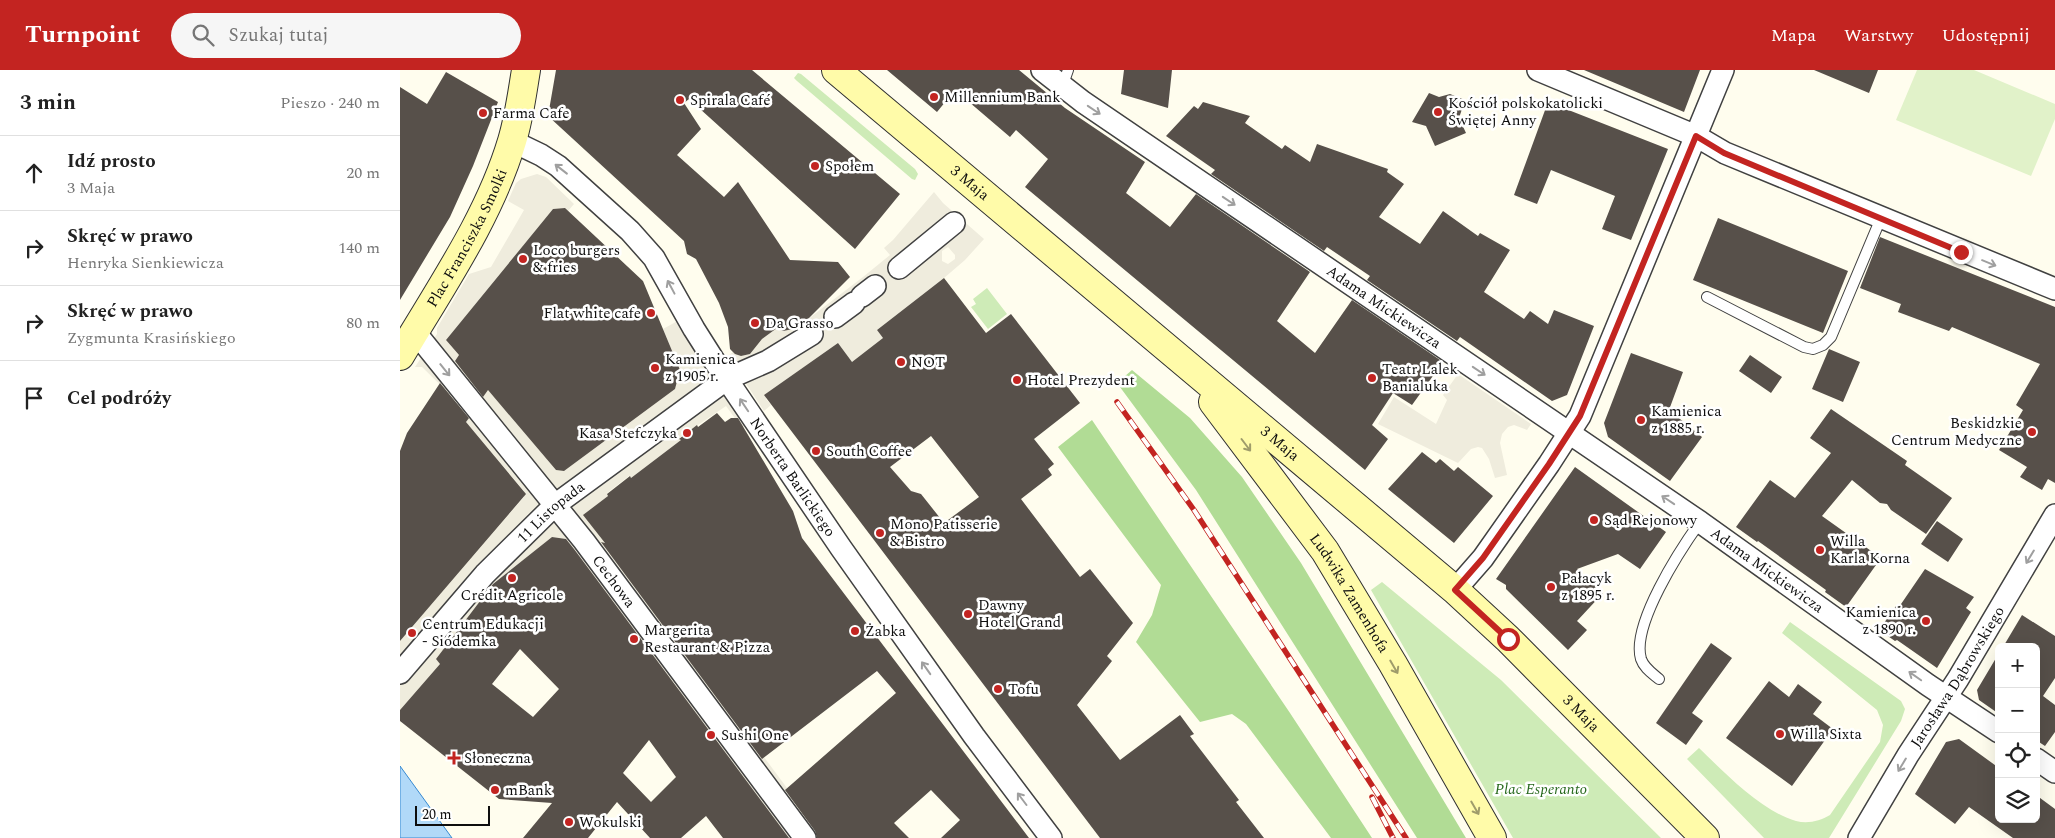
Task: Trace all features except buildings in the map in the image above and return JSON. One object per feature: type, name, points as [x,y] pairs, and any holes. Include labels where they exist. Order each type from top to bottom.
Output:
[{"type":"main road","name":"Plac Franciszka Smolki","points":[[400,356],[474,230],[494,187],[512,140],[526,70]]},
{"type":"main road","name":"3 Maja","points":[[836,70],[1455,590],[1508,639],[1705,838]]},
{"type":"main road","name":"Ludwika Zamenhofa","points":[[1185,364],[1325,551],[1393,664],[1492,838]]},
{"type":"street","name":"Adama Mickiewicza","points":[[1042,70],[1065,78],[1995,729]]},
{"type":"street","points":[[1538,70],[1696,136],[1724,153],[2055,289]]},
{"type":"street","points":[[1455,590],[1483,558],[1580,416],[1723,70]]},
{"type":"street","name":"Norberta Barlickiego","points":[[512,140],[558,166],[630,231],[654,258],[694,330],[841,548],[974,736],[1051,838]]},
{"type":"street","name":"11 Listopada","points":[[400,674],[485,574],[555,505],[727,379],[768,361],[823,326],[954,223]]},
{"type":"street","name":"Cechowa","points":[[415,332],[555,505],[662,645],[805,838]]},
{"type":"street","name":"Jarosława Dąbrowskiego","points":[[1858,838],[1947,697],[2055,515]]},
{"type":"street","points":[[2040,762],[2055,772]]},
{"type":"lane","points":[[1707,297],[1804,347],[1813,349],[1823,345],[1831,337],[1880,218]]},
{"type":"lane","points":[[1659,679],[1646,668],[1641,659],[1639,647],[1642,632],[1659,590],[1684,545],[1700,522]]},
{"type":"green space","points":[[1917,70],[1974,70],[2055,104],[2055,119],[2031,176],[1896,120]]},
{"type":"green space","points":[[798,73],[915,169],[918,174],[915,180],[797,81],[794,78]]},
{"type":"green space","points":[[987,288],[1007,314],[988,329],[971,307],[976,304],[973,299]]},
{"type":"green space","points":[[1132,370],[1190,418],[1242,477],[1301,563],[1466,838],[1417,838],[1196,490],[1117,383]]},
{"type":"green space","points":[[1092,420],[1372,838],[1331,838],[1246,724],[1232,714],[1200,722],[1136,642],[1152,615],[1161,585],[1058,447]]},
{"type":"green space","name":"Plac Esperanto","points":[[1382,582],[1501,680],[1661,838],[1513,838],[1371,590]]},
{"type":"green space","points":[[1790,622],[1901,701],[1905,709],[1901,721],[1829,838],[1764,838],[1687,759],[1699,748],[1744,790],[1783,816],[1796,821],[1809,822],[1830,815],[1880,742],[1883,725],[1877,710],[1782,633]]},
{"type":"shaded area","points":[[537,174],[546,177],[574,204],[568,211],[565,208],[553,209],[446,340],[556,470],[564,471],[675,389],[680,370],[663,329],[683,318],[750,421],[742,428],[726,406],[682,436],[679,439],[681,440],[631,478],[629,476],[607,493],[608,496],[584,515],[787,788],[832,838],[788,838],[566,539],[552,537],[493,584],[436,659],[440,664],[400,710],[400,641],[524,497],[524,491],[466,422],[471,415],[422,367],[415,367],[437,334],[437,328],[469,274],[491,267],[524,210],[508,201],[516,183],[521,179]]},
{"type":"shaded area","points":[[934,192],[943,203],[984,239],[965,260],[944,278],[877,330],[883,338],[847,367],[843,356],[846,354],[838,343],[766,394],[766,399],[771,405],[764,411],[728,356],[733,352],[741,356],[750,354],[762,339],[777,328],[783,331],[799,326],[890,255],[884,248]],"holes":[[[948,247],[955,255],[955,259],[948,264],[942,261],[942,251]]]},
{"type":"shaded area","points":[[1458,374],[1531,424],[1527,430],[1514,425],[1508,427],[1502,434],[1500,443],[1507,475],[1495,478],[1489,459],[1482,448],[1471,449],[1458,463],[1378,424],[1394,397],[1436,424],[1447,400],[1443,395]]},
{"type":"water","points":[[400,766],[452,838],[400,838]]},
{"type":"railway","points":[[1117,402],[1194,510],[1406,838]]},
{"type":"railway","points":[[1372,797],[1393,838]]},
{"type":"place","name":"Millennium Bank","points":[[934,97]]},
{"type":"place","name":"Spirala Café","points":[[680,100]]},
{"type":"place","name":"Kościół polskokatolicki Świętej Anny","points":[[1438,112]]},
{"type":"place","name":"Farma Cafe","points":[[483,113]]},
{"type":"place","name":"Społem","points":[[815,166]]},
{"type":"place","name":"Loco burgers & fries","points":[[523,259]]},
{"type":"place","name":"Flat white cafe","points":[[651,313]]},
{"type":"place","name":"Da Grasso","points":[[755,323]]},
{"type":"place","name":"NOT","points":[[901,362]]},
{"type":"place","name":"Kamienica z 1905 r.","points":[[655,368]]},
{"type":"place","name":"Teatr Lalek Banialuka","points":[[1372,378]]},
{"type":"place","name":"Hotel Prezydent","points":[[1017,380]]},
{"type":"place","name":"Kamienica z 1885 r.","points":[[1641,420]]},
{"type":"place","name":"Beskidzkie Centrum Medyczne","points":[[2032,432]]},
{"type":"place","name":"Kasa Stefczyka","points":[[687,433]]},
{"type":"place","name":"South Coffee","points":[[816,451]]},
{"type":"place","name":"Sąd Rejonowy","points":[[1594,520]]},
{"type":"place","name":"Mono Patisserie & Bistro","points":[[880,533]]},
{"type":"place","name":"Willa Karla Korna","points":[[1820,550]]},
{"type":"place","name":"Crédit Agricole","points":[[512,578]]},
{"type":"place","name":"Pałacyk z 1895 r.","points":[[1551,587]]},
{"type":"place","name":"Dawny Hotel Grand","points":[[968,614]]},
{"type":"place","name":"Kamienica z 1890 r.","points":[[1926,621]]},
{"type":"place","name":"Żabka","points":[[855,631]]},
{"type":"place","name":"Centrum Edukacji - Siódemka","points":[[412,633]]},
{"type":"place","name":"Margerita Restaurant & Pizza","points":[[634,639]]},
{"type":"place","name":"Tofu","points":[[998,689]]},
{"type":"place","name":"Willa Sixta","points":[[1780,734]]},
{"type":"place","name":"Sushi One","points":[[711,735]]},
{"type":"place","name":"Słoneczna","points":[[454,758]]},
{"type":"place","name":"mBank","points":[[495,790]]},
{"type":"place","name":"Wokulski","points":[[569,822]]},
{"type":"route","points":[[1508,639],[1455,590],[1483,558],[1580,416],[1696,136],[1724,153],[1961,252]]}]
